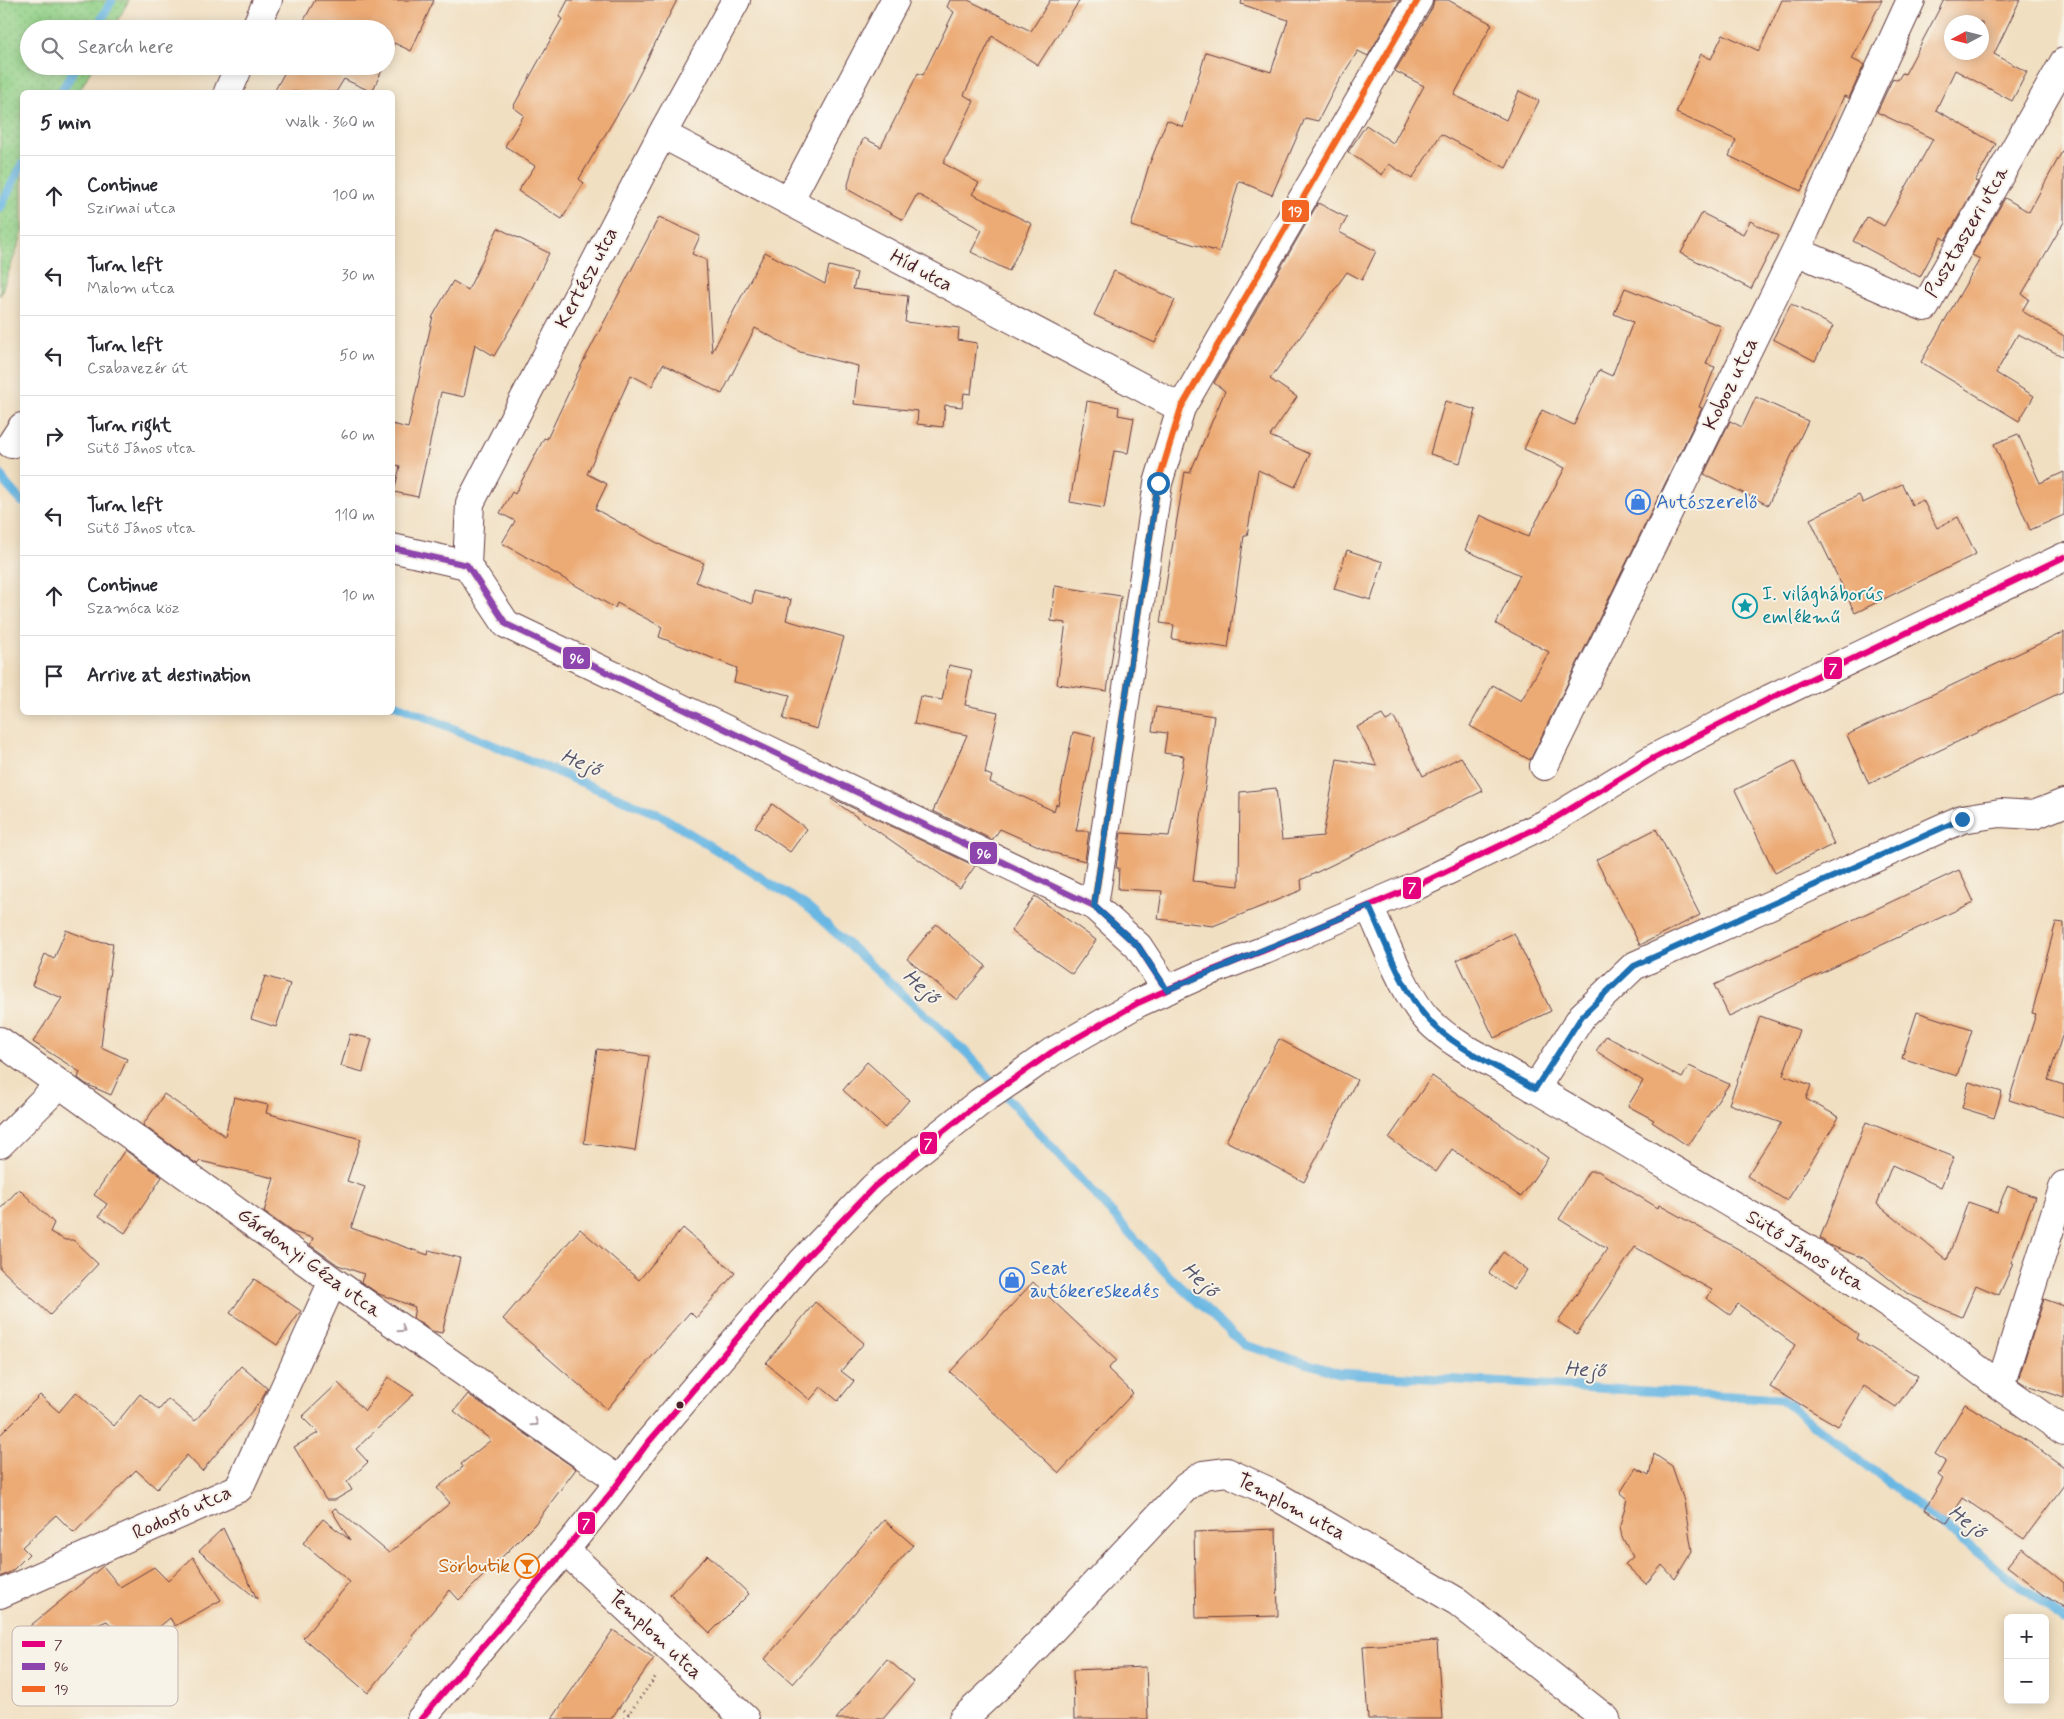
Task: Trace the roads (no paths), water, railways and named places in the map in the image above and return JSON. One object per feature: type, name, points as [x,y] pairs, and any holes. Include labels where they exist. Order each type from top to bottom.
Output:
[{"type":"street","points":[[259,20],[268,0]]},
{"type":"street","name":"Kertész utca","points":[[467,565],[470,504],[662,134],[736,0]]},
{"type":"street","points":[[789,201],[895,0]]},
{"type":"street","points":[[1094,906],[1158,483],[1181,408],[1418,0]]},
{"type":"street","name":"Koboz utca","points":[[1544,766],[1796,250],[1911,0]]},
{"type":"street","name":"Pusztaszeri utca","points":[[1796,250],[1925,307],[2064,62]]},
{"type":"street","points":[[229,90],[235,75]]},
{"type":"street","name":"Híd utca","points":[[662,134],[1181,408]]},
{"type":"street","points":[[395,549],[467,565],[506,624],[1094,906],[1138,946],[1167,990]]},
{"type":"street","points":[[422,1719],[565,1550],[647,1444],[802,1262],[874,1187],[980,1102],[1061,1047],[1138,1003],[1369,906],[1547,823],[1652,759],[1769,699],[2064,556]]},
{"type":"street","points":[[1535,1089],[1582,1016],[1634,966],[1962,819],[2000,813],[2034,815],[2064,803]]},
{"type":"street","name":"Sütő János utca","points":[[1369,906],[1409,993],[1427,1019],[1458,1046],[1535,1089],[1809,1250],[1934,1336],[2064,1431]]},
{"type":"street","name":"Gárdonyi Géza utca","points":[[0,1042],[333,1281],[620,1481]]},
{"type":"street","points":[[0,1144],[60,1084]]},
{"type":"street","points":[[2000,1386],[2064,1185]]},
{"type":"street","name":"Rodostó utca","points":[[0,1594],[239,1488],[333,1281]]},
{"type":"street","name":"Templom utca","points":[[963,1719],[1003,1682],[1186,1487],[1203,1475],[1227,1472],[1266,1490],[1458,1602],[1606,1719]]},
{"type":"street","name":"Templom utca","points":[[565,1550],[746,1719]]},
{"type":"waterway","name":"Hejő","points":[[101,20],[112,0]]},
{"type":"waterway","name":"Hejő","points":[[62,90],[71,75]]},
{"type":"waterway","name":"Hejő","points":[[0,208],[20,168]]},
{"type":"waterway","name":"Hejő","points":[[0,474],[20,500]]},
{"type":"waterway","name":"Hejő","points":[[395,704],[660,815],[805,905],[967,1053],[1165,1272],[1244,1345],[1339,1373],[1781,1399],[2064,1620]]},
{"type":"place","name":"Autószerelő","points":[[1638,502]]},
{"type":"place","name":"I. világháborús emlékmű","points":[[1745,606]]},
{"type":"place","name":"Seat autókereskedés","points":[[1012,1280]]},
{"type":"place","name":"Sörbutik","points":[[527,1566]]}]
